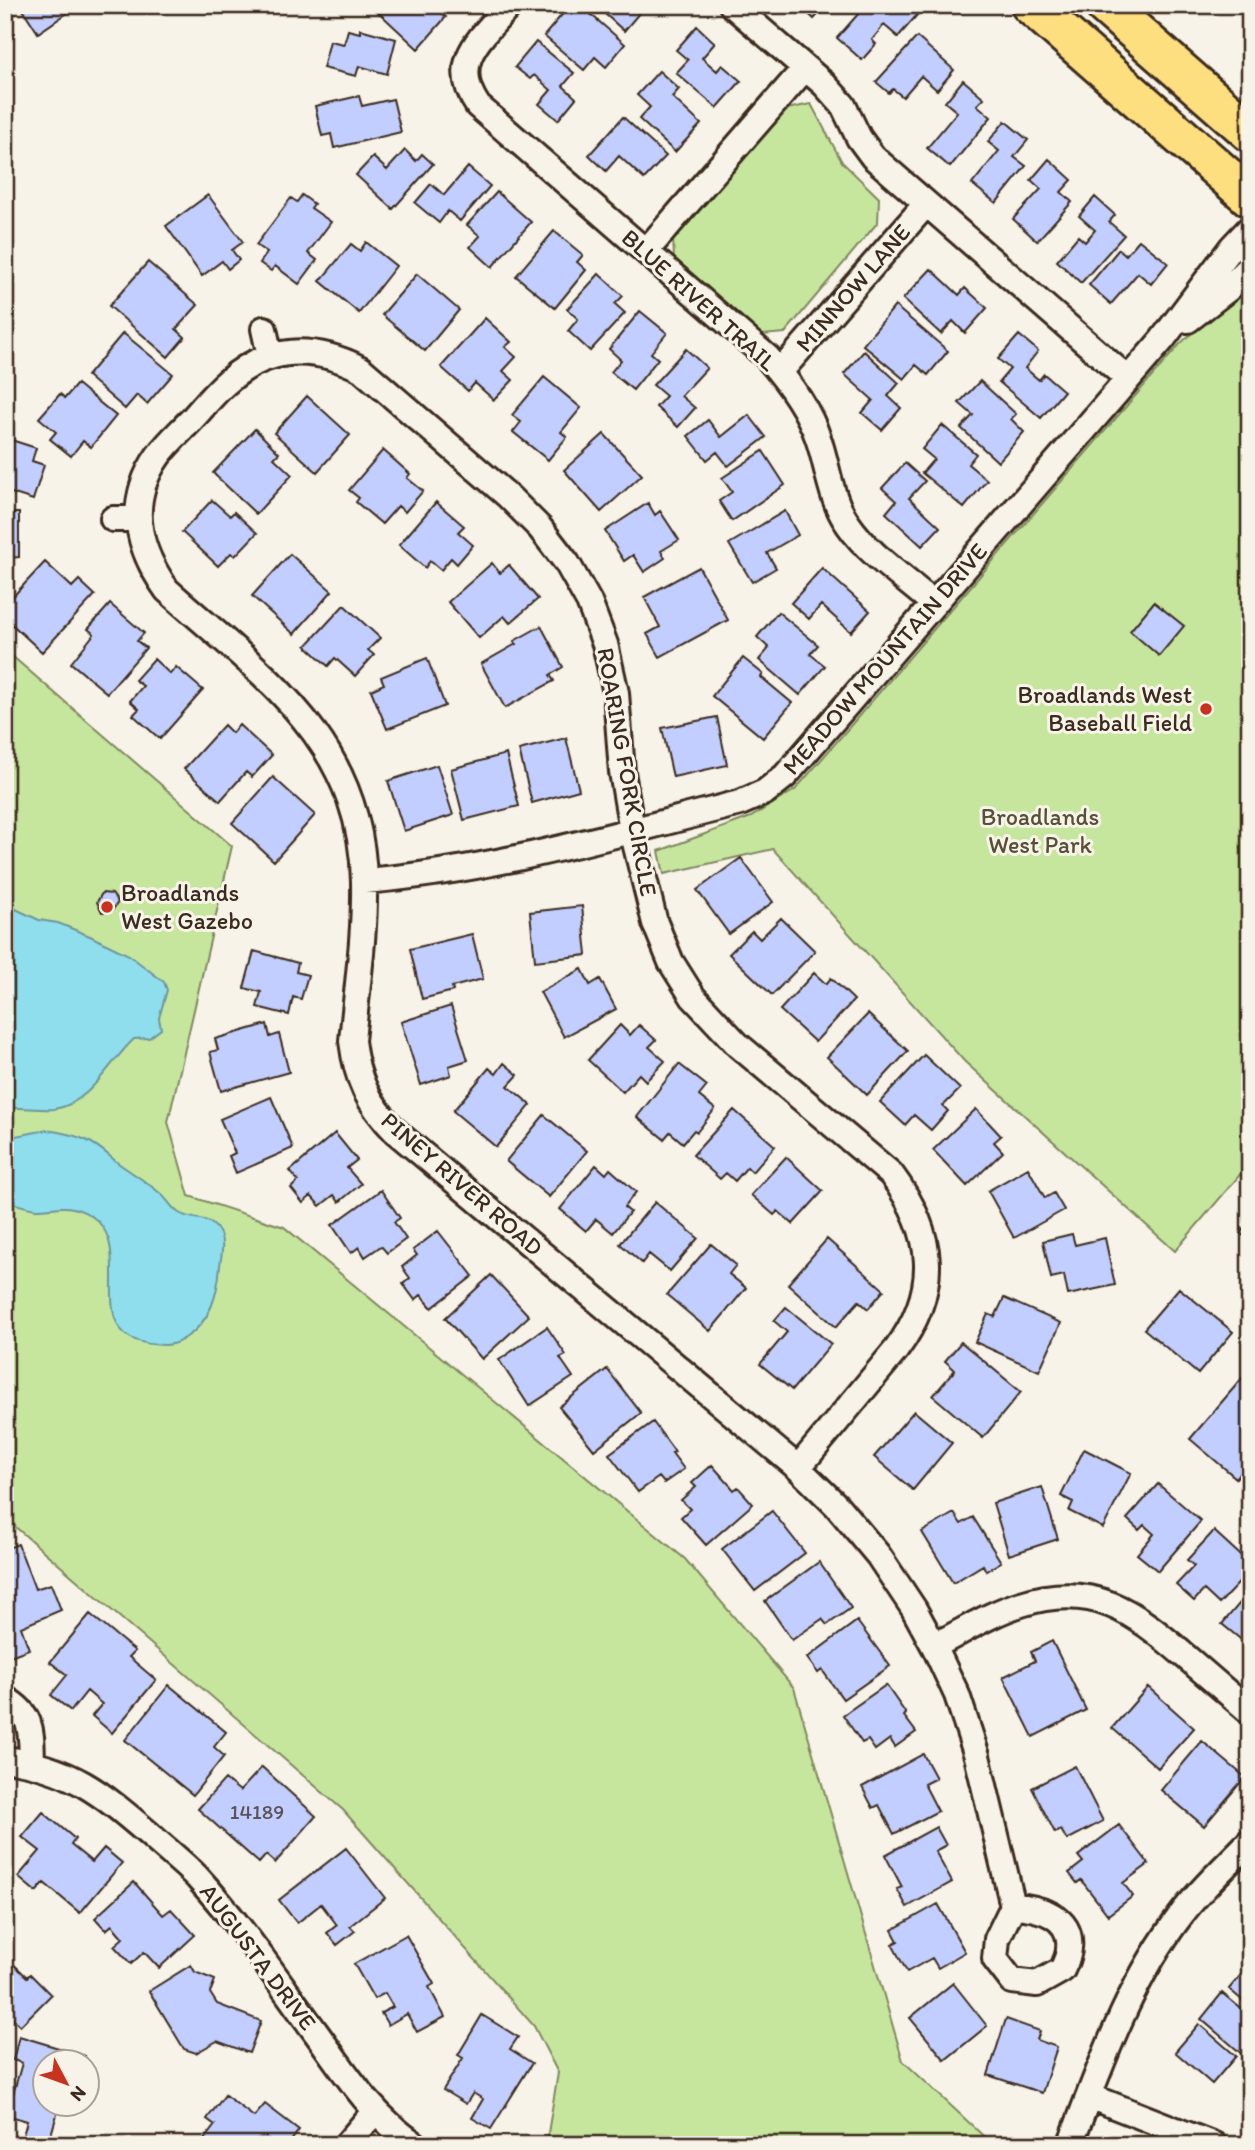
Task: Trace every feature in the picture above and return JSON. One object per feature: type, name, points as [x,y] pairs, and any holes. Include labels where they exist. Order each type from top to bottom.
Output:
[{"type":"main road","points":[[1031,5],[1250,197]]},
{"type":"main road","points":[[1105,5],[1250,132]]},
{"type":"street","name":"BLUE RIVER TRAIL","points":[[510,5],[472,49],[466,64],[466,80],[459,96],[478,106],[767,357],[801,403],[818,437],[836,502],[847,523],[864,543],[934,604]]},
{"type":"street","points":[[732,5],[824,84],[843,105],[859,138],[873,157],[1128,379]]},
{"type":"street","points":[[646,251],[805,68]]},
{"type":"street","name":"MINNOW LANE","points":[[780,372],[926,204]]},
{"type":"street","name":"MEADOW MOUNTAIN DRIVE","points":[[365,881],[416,877],[468,868],[740,803],[765,792],[785,776],[1162,340],[1232,247],[1250,228]]},
{"type":"street","name":"MEADOW MOUNTAIN DRIVE","points":[[1162,340],[1228,289],[1250,267]]},
{"type":"street","points":[[264,329],[270,356]]},
{"type":"street","name":"ROARING FORK CIRCLE","points":[[138,519],[140,498],[148,474],[159,455],[227,382],[246,367],[270,356],[288,352],[314,352],[340,358],[361,369],[508,496],[540,528],[567,563],[589,602],[605,644],[616,693],[622,772],[632,830],[655,923],[671,962],[693,997],[721,1029],[891,1174],[909,1198],[935,1259],[909,1333],[798,1468]]},
{"type":"street","points":[[113,519],[138,519]]},
{"type":"street","name":"PINEY RIVER ROAD","points":[[138,519],[142,545],[152,569],[167,590],[284,694],[309,723],[330,756],[351,805],[360,837],[365,881],[352,1041],[355,1064],[364,1090],[379,1114],[396,1132],[798,1468],[837,1506],[878,1555],[914,1609],[957,1695],[977,1756],[1013,1906]]},
{"type":"street","points":[[934,1646],[1019,1604],[1048,1597],[1076,1596],[1105,1602],[1131,1613],[1154,1629],[1250,1712]]},
{"type":"street","points":[[5,1699],[15,1704],[27,1716],[31,1728],[32,1763]]},
{"type":"street","name":"AUGUSTA DRIVE","points":[[5,1759],[60,1771],[89,1786],[113,1803],[194,1874],[224,1908],[375,2111],[416,2145]]},
{"type":"street","points":[[1070,2145],[1135,1985],[1183,1912],[1250,1841]]},
{"type":"street","points":[[1089,2096],[1213,2145]]},
{"type":"street","points":[[346,2145],[375,2111]]},
{"type":"green space","points":[[811,104],[842,162],[879,198],[878,222],[785,333],[762,335],[674,259],[673,238],[787,109]]},
{"type":"green space","name":"Broadlands West Park","points":[[1250,279],[1250,1163],[1175,1251],[965,1062],[773,849],[664,874],[659,851],[751,817],[795,790],[1180,344]]},
{"type":"green space","points":[[5,650],[232,846],[168,1122],[189,1196],[284,1227],[685,1559],[794,1688],[903,2061],[993,2145],[546,2145],[558,2073],[534,2026],[343,1810],[5,1518]]},
{"type":"water","points":[[5,904],[39,920],[58,923],[90,936],[129,955],[164,982],[167,990],[159,1018],[161,1029],[149,1038],[134,1039],[88,1091],[67,1106],[54,1109],[5,1108]]},
{"type":"water","points":[[47,1130],[73,1135],[92,1143],[156,1190],[179,1213],[209,1222],[217,1229],[222,1246],[215,1296],[201,1324],[185,1338],[165,1345],[136,1341],[120,1329],[113,1312],[111,1248],[104,1229],[88,1214],[68,1207],[36,1209],[5,1202],[5,1138]]},
{"type":"building","points":[[20,5],[79,5],[38,33]]},
{"type":"building","points":[[378,5],[433,5],[446,17],[418,49],[375,9]]},
{"type":"building","points":[[570,5],[580,5],[625,44],[606,67],[595,57],[584,70],[544,36]]},
{"type":"building","points":[[595,5],[646,5],[624,31]]},
{"type":"building","points":[[799,5],[827,5],[814,19]]},
{"type":"building","points":[[866,5],[906,5],[917,15],[898,37],[884,25],[872,40],[876,44],[862,60],[837,38]]},
{"type":"building","points":[[697,26],[715,43],[702,58],[717,71],[722,65],[741,81],[717,108],[676,73],[688,60],[676,50]]},
{"type":"building","points":[[360,29],[396,39],[387,74],[359,66],[356,76],[323,68],[330,41],[344,44],[348,30],[360,33]]},
{"type":"building","points":[[917,37],[954,70],[937,90],[921,76],[903,97],[893,89],[889,93],[876,82]]},
{"type":"building","points":[[536,42],[574,73],[563,86],[576,98],[558,120],[539,104],[551,90],[534,75],[530,79],[515,67]]},
{"type":"building","points":[[659,71],[679,89],[672,97],[701,124],[675,152],[639,119],[650,107],[637,95]]},
{"type":"building","points":[[963,80],[984,98],[977,105],[991,117],[950,167],[927,148],[957,112],[945,102]]},
{"type":"building","points":[[359,96],[362,106],[393,99],[401,132],[334,148],[331,134],[322,136],[315,106]]},
{"type":"building","points":[[623,117],[666,156],[644,179],[619,156],[606,171],[589,155]]},
{"type":"building","points":[[1005,121],[1028,140],[1014,157],[1026,166],[996,203],[972,184],[999,151],[988,142]]},
{"type":"building","points":[[405,150],[416,161],[422,154],[433,164],[393,209],[356,175],[373,157],[387,170]]},
{"type":"building","points":[[1049,159],[1072,180],[1061,192],[1072,202],[1037,241],[1013,219],[1041,189],[1031,180]]},
{"type":"building","points":[[468,167],[490,186],[460,221],[448,211],[439,223],[415,203],[431,184],[444,195]]},
{"type":"building","points":[[497,192],[531,222],[492,267],[470,247],[480,236],[467,225]]},
{"type":"building","points":[[208,195],[243,242],[232,250],[239,260],[228,269],[222,261],[202,276],[166,226]]},
{"type":"building","points":[[302,195],[314,204],[311,208],[331,222],[308,253],[317,260],[299,284],[275,266],[271,271],[260,263],[267,253],[256,245],[291,198],[297,202]]},
{"type":"building","points":[[1095,197],[1115,215],[1109,222],[1124,235],[1081,283],[1057,261],[1078,236],[1085,242],[1095,230],[1079,216]]},
{"type":"building","points":[[554,231],[583,255],[577,262],[586,270],[555,308],[516,276]]},
{"type":"building","points":[[1139,240],[1168,263],[1151,284],[1138,273],[1111,304],[1089,285],[1119,249],[1126,255]]},
{"type":"building","points":[[366,242],[396,266],[359,313],[320,281],[351,244],[360,251]]},
{"type":"building","points":[[148,262],[198,305],[176,329],[185,337],[168,357],[109,306]]},
{"type":"building","points":[[931,269],[959,295],[965,288],[987,308],[965,333],[953,321],[941,334],[903,299]]},
{"type":"building","points":[[417,274],[459,310],[425,351],[382,315]]},
{"type":"building","points":[[599,274],[623,296],[615,304],[625,313],[590,351],[568,331],[578,319],[567,309]]},
{"type":"building","points":[[895,306],[948,351],[928,375],[916,365],[904,379],[863,345]]},
{"type":"building","points":[[640,311],[667,333],[651,353],[658,359],[633,390],[611,372],[621,360],[609,349]]},
{"type":"building","points":[[485,318],[511,342],[505,347],[516,357],[503,371],[513,380],[494,400],[475,383],[468,391],[441,367]]},
{"type":"building","points":[[123,333],[173,374],[147,404],[137,395],[125,409],[87,376]]},
{"type":"building","points":[[1019,335],[1038,351],[1025,368],[1039,380],[1044,374],[1064,391],[1041,418],[999,382],[1010,369],[998,359]]},
{"type":"building","points":[[686,349],[707,368],[681,396],[695,408],[678,427],[656,407],[666,396],[653,385]]},
{"type":"building","points":[[864,351],[899,383],[888,396],[901,408],[882,430],[862,413],[873,400],[844,374]]},
{"type":"building","points":[[544,377],[581,408],[561,432],[567,437],[548,460],[513,432],[521,422],[512,415]]},
{"type":"building","points":[[980,381],[1016,414],[1011,419],[1024,432],[998,462],[961,428],[973,415],[959,403]]},
{"type":"building","points":[[77,384],[116,416],[91,447],[83,441],[71,456],[50,439],[56,432],[39,418],[60,394],[65,398]]},
{"type":"building","points":[[307,396],[350,435],[317,472],[274,433]]},
{"type":"building","points":[[749,415],[766,437],[728,466],[717,452],[707,460],[688,436],[708,420],[721,437]]},
{"type":"building","points":[[942,425],[976,454],[968,464],[987,480],[964,508],[922,473],[934,459],[922,449]]},
{"type":"building","points":[[255,429],[279,453],[274,458],[292,475],[256,514],[213,473]]},
{"type":"building","points":[[604,434],[642,475],[601,512],[564,470]]},
{"type":"building","points":[[5,438],[36,448],[32,461],[44,465],[33,500],[5,491]]},
{"type":"building","points":[[383,450],[410,474],[407,478],[423,491],[405,512],[398,506],[382,524],[356,502],[359,498],[349,490]]},
{"type":"building","points":[[763,451],[785,485],[732,521],[719,501],[732,492],[722,478]]},
{"type":"building","points":[[905,463],[925,481],[909,498],[940,527],[922,546],[886,513],[896,501],[882,488]]},
{"type":"building","points":[[212,500],[230,516],[234,512],[257,533],[235,556],[231,553],[218,566],[182,532]]},
{"type":"building","points":[[436,502],[464,526],[458,532],[473,545],[457,564],[451,558],[441,570],[430,561],[425,568],[399,545]]},
{"type":"building","points":[[648,503],[655,515],[660,511],[679,540],[661,551],[665,558],[644,572],[633,555],[624,561],[605,531]]},
{"type":"building","points":[[785,511],[798,535],[767,553],[776,568],[752,582],[729,544]]},
{"type":"building","points":[[5,513],[19,513],[19,557],[8,558],[8,572],[5,572]]},
{"type":"building","points":[[290,554],[332,591],[294,634],[252,596]]},
{"type":"building","points":[[45,562],[72,587],[79,580],[95,595],[42,652],[5,618],[5,605]]},
{"type":"building","points":[[492,563],[500,573],[509,565],[538,599],[510,623],[504,616],[479,638],[448,602]]},
{"type":"building","points":[[699,567],[728,620],[660,657],[647,634],[660,627],[644,597]]},
{"type":"building","points":[[822,568],[870,611],[851,632],[821,605],[809,619],[791,603]]},
{"type":"building","points":[[1154,602],[1184,626],[1159,656],[1130,631]]},
{"type":"building","points":[[110,604],[144,633],[137,641],[146,648],[107,693],[71,663],[94,634],[88,629]]},
{"type":"building","points":[[344,605],[380,638],[368,650],[374,655],[355,676],[335,658],[328,666],[306,646]]},
{"type":"building","points":[[778,612],[818,645],[810,654],[825,666],[800,695],[759,660],[769,648],[757,637]]},
{"type":"building","points":[[541,626],[563,667],[550,675],[554,681],[505,708],[481,664]]},
{"type":"building","points":[[427,658],[445,706],[387,729],[371,690],[384,684],[381,677]]},
{"type":"building","points":[[743,658],[792,703],[763,738],[712,696]]},
{"type":"building","points":[[154,659],[170,674],[176,667],[203,690],[160,739],[133,715],[139,709],[130,701],[143,686],[135,680]]},
{"type":"building","points":[[717,717],[727,765],[673,777],[662,728]]},
{"type":"building","points":[[224,725],[232,733],[239,725],[272,755],[252,777],[246,772],[220,801],[184,769]]},
{"type":"building","points":[[566,738],[579,790],[532,803],[519,750]]},
{"type":"building","points":[[506,754],[519,806],[464,820],[451,769]]},
{"type":"building","points":[[437,765],[453,815],[404,831],[388,781]]},
{"type":"building","points":[[273,777],[315,815],[274,861],[232,823]]},
{"type":"building","points":[[741,858],[773,902],[729,934],[697,890]]},
{"type":"building","name":"Broadlands West Gazebo","points":[[102,893],[112,894],[118,902],[112,911],[102,912],[97,902]]},
{"type":"building","points":[[582,906],[587,955],[535,961],[530,912]]},
{"type":"building","points":[[781,918],[815,951],[772,995],[729,954],[752,931],[760,939]]},
{"type":"building","points":[[472,934],[483,979],[422,999],[410,949]]},
{"type":"building","points":[[254,951],[298,963],[296,972],[308,975],[301,999],[293,997],[289,1015],[257,1007],[261,992],[244,988]]},
{"type":"building","points":[[582,969],[590,985],[600,979],[616,1009],[564,1037],[540,992]]},
{"type":"building","points":[[814,973],[826,984],[831,978],[854,1000],[815,1042],[780,1010]]},
{"type":"building","points":[[451,1006],[468,1060],[449,1066],[451,1075],[421,1085],[401,1022]]},
{"type":"building","points":[[868,1014],[908,1051],[867,1095],[827,1057]]},
{"type":"building","points":[[267,1024],[270,1037],[279,1034],[289,1072],[221,1091],[210,1052],[218,1050],[215,1039]]},
{"type":"building","points":[[620,1025],[630,1035],[639,1025],[656,1040],[649,1047],[665,1061],[646,1081],[639,1074],[623,1092],[588,1060]]},
{"type":"building","points":[[924,1055],[960,1089],[943,1106],[948,1111],[931,1130],[914,1115],[905,1125],[880,1102]]},
{"type":"building","points":[[504,1063],[518,1075],[508,1086],[531,1105],[496,1147],[453,1111],[489,1068],[496,1074]]},
{"type":"building","points":[[679,1064],[707,1086],[699,1096],[715,1109],[697,1132],[694,1130],[683,1143],[670,1132],[664,1139],[637,1117]]},
{"type":"building","points":[[271,1097],[293,1148],[236,1173],[229,1156],[235,1153],[220,1119]]},
{"type":"building","points":[[976,1109],[1001,1136],[994,1142],[1003,1152],[967,1186],[933,1150]]},
{"type":"building","points":[[734,1110],[775,1146],[752,1172],[747,1167],[735,1181],[726,1173],[720,1179],[693,1155]]},
{"type":"building","points":[[544,1115],[587,1151],[549,1197],[506,1161]]},
{"type":"building","points":[[335,1133],[357,1160],[347,1168],[361,1184],[339,1202],[334,1195],[320,1206],[311,1196],[303,1203],[291,1188],[298,1181],[290,1171]]},
{"type":"building","points":[[786,1157],[823,1191],[793,1224],[778,1211],[774,1215],[751,1195]]},
{"type":"building","points":[[596,1165],[606,1174],[610,1169],[636,1192],[624,1207],[630,1212],[613,1233],[596,1219],[586,1231],[560,1209]]},
{"type":"building","points":[[1028,1168],[1045,1198],[1054,1193],[1064,1210],[1014,1238],[988,1191]]},
{"type":"building","points":[[381,1190],[400,1218],[394,1222],[406,1239],[387,1253],[381,1246],[365,1257],[359,1247],[351,1253],[332,1225]]},
{"type":"building","points":[[655,1202],[698,1238],[670,1271],[649,1254],[642,1263],[620,1244]]},
{"type":"building","points":[[1250,1222],[1250,1241],[1240,1233]]},
{"type":"building","points":[[438,1231],[473,1276],[432,1308],[421,1295],[415,1300],[403,1284],[410,1278],[402,1267],[417,1255],[413,1250]]},
{"type":"building","points":[[1072,1234],[1075,1245],[1105,1238],[1115,1285],[1068,1295],[1064,1275],[1051,1278],[1043,1241]]},
{"type":"building","points":[[827,1239],[884,1290],[868,1309],[859,1301],[836,1327],[788,1284]]},
{"type":"building","points":[[711,1244],[736,1265],[729,1274],[746,1288],[710,1331],[667,1295]]},
{"type":"building","points":[[491,1275],[529,1316],[482,1359],[445,1318]]},
{"type":"building","points":[[1179,1288],[1233,1332],[1198,1374],[1144,1329]]},
{"type":"building","points":[[1004,1298],[1061,1323],[1039,1371],[975,1342],[988,1314],[995,1317]]},
{"type":"building","points":[[786,1307],[831,1344],[792,1390],[760,1364],[787,1332],[774,1321]]},
{"type":"building","points":[[547,1327],[566,1355],[560,1358],[573,1377],[529,1406],[499,1360]]},
{"type":"building","points":[[961,1342],[1021,1392],[983,1438],[933,1396],[955,1370],[945,1361]]},
{"type":"building","points":[[607,1369],[641,1413],[594,1450],[559,1407]]},
{"type":"building","points":[[1250,1369],[1250,1461],[1236,1478],[1190,1439]]},
{"type":"building","points":[[914,1411],[952,1443],[913,1490],[874,1457]]},
{"type":"building","points":[[653,1422],[684,1469],[664,1483],[659,1477],[638,1492],[609,1454]]},
{"type":"building","points":[[1084,1449],[1131,1473],[1103,1528],[1069,1511],[1073,1502],[1061,1496]]},
{"type":"building","points":[[712,1465],[734,1490],[738,1487],[753,1504],[706,1545],[681,1517],[690,1509],[681,1500],[696,1487],[692,1483]]},
{"type":"building","points":[[1158,1484],[1201,1521],[1158,1571],[1137,1554],[1154,1534],[1144,1525],[1139,1530],[1127,1519]]},
{"type":"building","points":[[1042,1487],[1058,1539],[1009,1555],[993,1503]]},
{"type":"building","points":[[772,1511],[805,1553],[755,1591],[722,1549]]},
{"type":"building","points":[[954,1513],[961,1524],[973,1517],[1001,1562],[986,1571],[983,1565],[953,1583],[922,1532]]},
{"type":"building","points":[[1214,1531],[1250,1564],[1250,1571],[1219,1604],[1204,1590],[1194,1601],[1176,1585],[1194,1566],[1187,1560]]},
{"type":"building","points":[[18,1544],[35,1589],[51,1584],[61,1610],[21,1627],[29,1649],[5,1658],[5,1549]]},
{"type":"building","points":[[819,1562],[851,1608],[827,1625],[822,1619],[792,1640],[765,1601]]},
{"type":"building","points":[[1250,1591],[1250,1647],[1222,1624]]},
{"type":"building","points":[[90,1614],[135,1651],[129,1657],[156,1680],[112,1733],[92,1716],[102,1704],[87,1691],[71,1711],[51,1695],[67,1675],[50,1662]]},
{"type":"building","points":[[857,1621],[890,1666],[843,1699],[822,1670],[818,1673],[807,1658]]},
{"type":"building","points":[[1052,1641],[1086,1710],[1033,1737],[1003,1677],[1035,1661],[1031,1652]]},
{"type":"building","points":[[169,1685],[226,1732],[214,1747],[224,1756],[193,1795],[125,1740]]},
{"type":"building","points":[[886,1685],[916,1732],[895,1747],[890,1739],[875,1750],[868,1740],[862,1743],[843,1715]]},
{"type":"building","points":[[1148,1687],[1194,1728],[1158,1768],[1112,1728]]},
{"type":"building","points":[[1202,1741],[1245,1777],[1204,1826],[1161,1790]]},
{"type":"building","points":[[923,1754],[936,1778],[924,1784],[938,1811],[894,1834],[879,1805],[873,1808],[862,1787]]},
{"type":"building","points":[[1075,1766],[1103,1821],[1067,1840],[1061,1830],[1055,1833],[1032,1788]]},
{"type":"building","points":[[262,1767],[316,1816],[275,1863],[266,1855],[259,1863],[198,1809],[225,1779],[240,1791]]},
{"type":"building","points":[[43,1812],[75,1839],[71,1845],[92,1862],[104,1848],[122,1863],[80,1913],[44,1883],[36,1892],[18,1877],[40,1851],[22,1837]]},
{"type":"building","points":[[5,1825],[12,1845],[7,1846],[11,1864],[5,1865]]},
{"type":"building","points":[[1119,1825],[1149,1864],[1123,1883],[1133,1896],[1108,1915],[1081,1880],[1077,1883],[1069,1873],[1083,1862],[1078,1856]]},
{"type":"building","points":[[936,1827],[946,1845],[935,1851],[952,1882],[907,1907],[897,1889],[902,1887],[885,1855]]},
{"type":"building","points":[[346,1848],[385,1898],[350,1926],[355,1931],[337,1945],[327,1933],[337,1925],[321,1904],[297,1923],[279,1900]]},
{"type":"building","points":[[134,1882],[163,1915],[171,1909],[195,1935],[159,1968],[144,1952],[131,1964],[114,1946],[123,1938],[112,1925],[106,1930],[95,1918]]},
{"type":"building","points":[[938,1904],[965,1952],[938,1968],[932,1958],[907,1972],[892,1944],[898,1941],[892,1930]]},
{"type":"building","points":[[406,1935],[434,1984],[429,1987],[445,2017],[417,2032],[407,2014],[388,2025],[381,2013],[393,2007],[385,1993],[374,1999],[354,1964]]},
{"type":"building","points":[[5,1956],[27,1977],[30,1974],[51,1995],[20,2026],[9,2015],[5,2019]]},
{"type":"building","points":[[1250,1964],[1250,2007],[1229,1989]]},
{"type":"building","points":[[191,1965],[195,1972],[215,1980],[210,1993],[217,2004],[261,2021],[249,2053],[217,2041],[196,2053],[184,2049],[149,1991]]},
{"type":"building","points":[[953,1983],[987,2026],[945,2060],[910,2018]]},
{"type":"building","points":[[1222,1993],[1250,2016],[1250,2048],[1243,2055],[1201,2019]]},
{"type":"building","points":[[482,2015],[518,2037],[510,2049],[532,2063],[491,2129],[472,2118],[483,2099],[473,2093],[466,2104],[443,2090],[463,2058],[458,2055]]},
{"type":"building","points":[[1006,2019],[1040,2031],[1037,2040],[1057,2047],[1042,2093],[988,2075]]},
{"type":"building","points":[[1199,2024],[1236,2056],[1212,2084],[1175,2052]]},
{"type":"building","points":[[19,2036],[59,2048],[32,2048],[32,2118],[56,2118],[48,2145],[21,2143],[27,2121],[7,2115],[22,2063],[13,2060]]},
{"type":"building","points":[[225,2095],[254,2117],[265,2104],[299,2130],[288,2145],[200,2145],[215,2125],[207,2119]]},
{"type":"place","name":"Broadlands West Baseball Field","points":[[1206,709]]},
{"type":"place","name":"Broadlands West Gazebo","points":[[107,907]]}]
